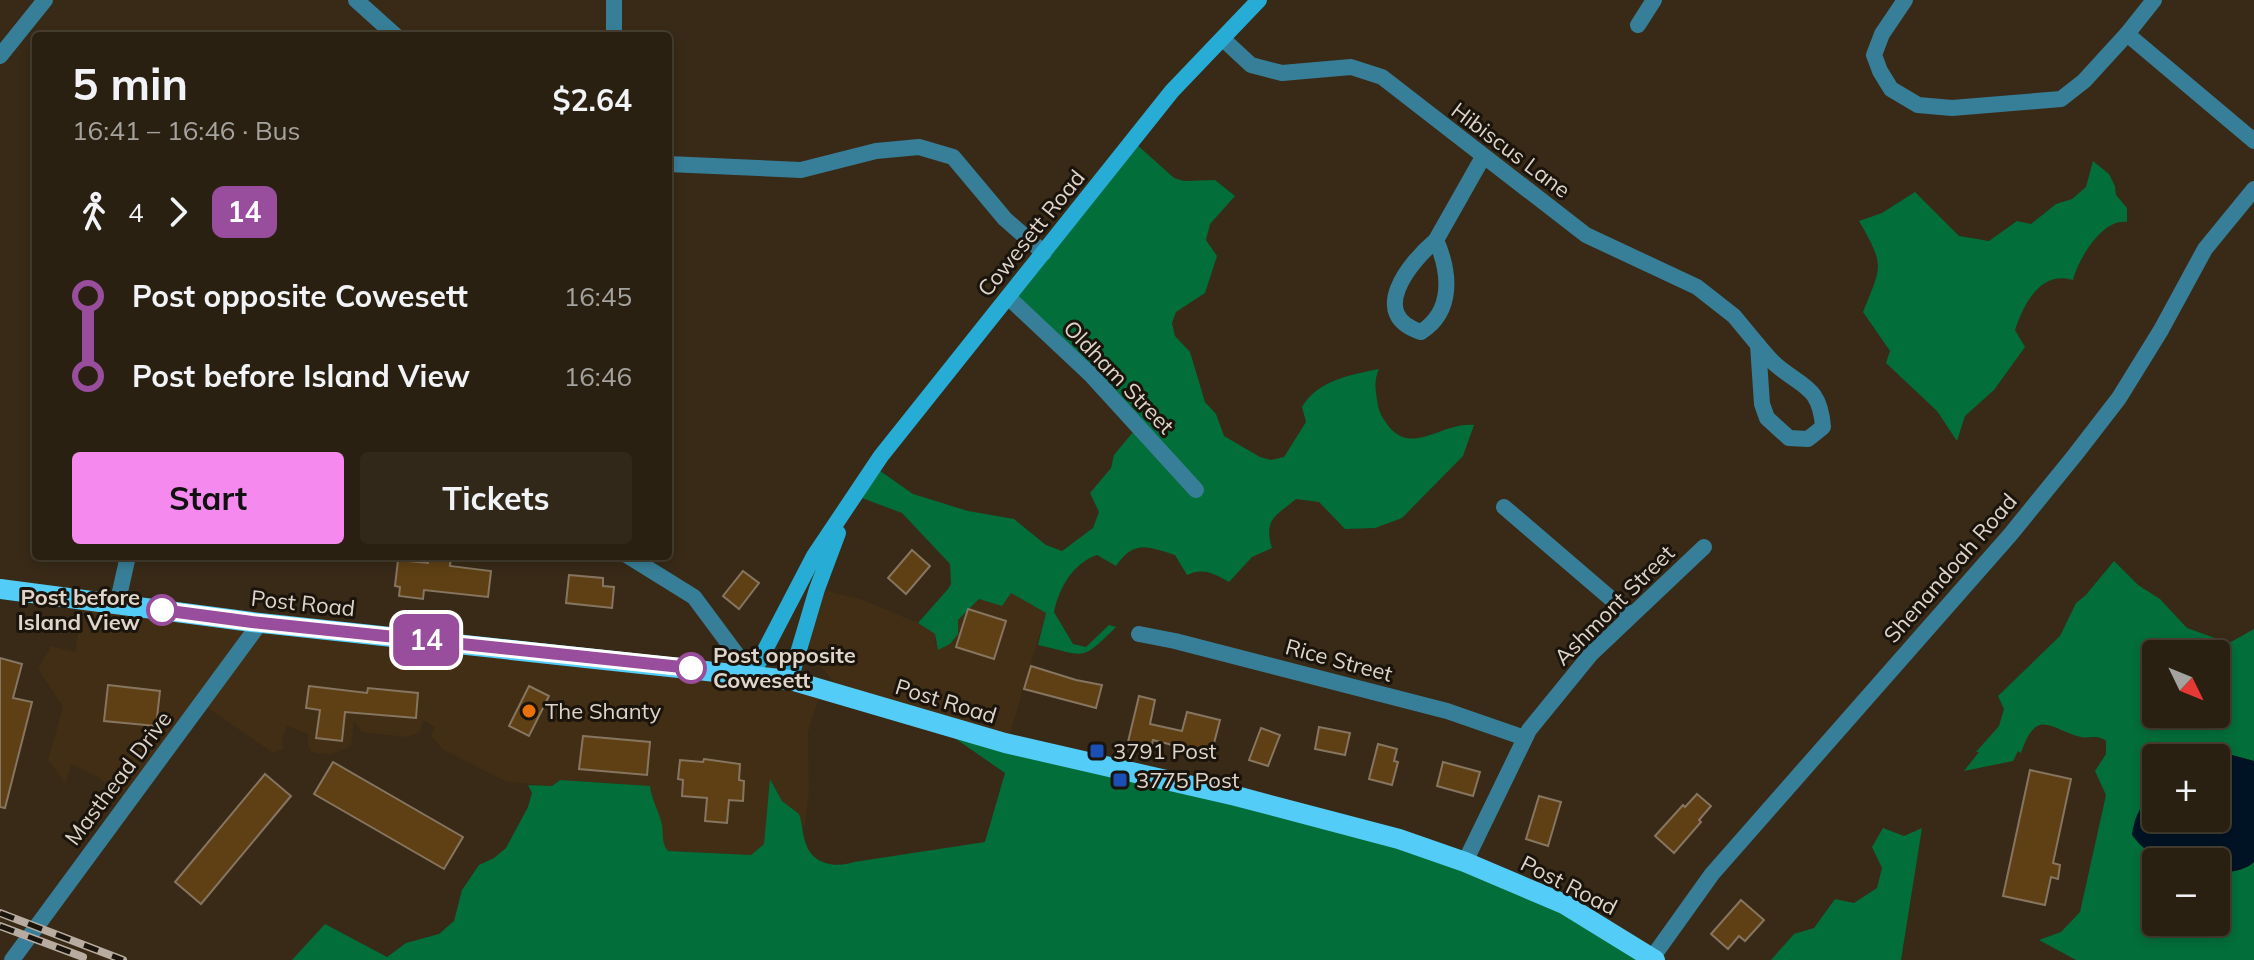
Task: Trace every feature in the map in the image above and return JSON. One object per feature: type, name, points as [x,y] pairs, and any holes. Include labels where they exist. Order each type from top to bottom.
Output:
[{"type":"main road","name":"Cowesett Road","points":[[752,675],[814,556],[881,456],[1172,91],[1259,0]]},
{"type":"main road","name":"Cowesett Road","points":[[790,680],[817,589],[848,503]]},
{"type":"main road","name":"Post Road","points":[[0,589],[260,623],[790,680],[1005,743],[1236,796],[1399,839],[1465,862],[1564,904],[1654,959]]},
{"type":"street","points":[[0,56],[45,0]]},
{"type":"street","points":[[356,0],[392,32]]},
{"type":"street","points":[[614,0],[614,32]]},
{"type":"street","points":[[1638,25],[1654,0]]},
{"type":"street","points":[[1905,0],[1882,34],[1874,55],[1880,71],[1891,89],[1918,105],[1952,108],[2061,99],[2084,81],[2154,0]]},
{"type":"street","points":[[2127,34],[2254,141]]},
{"type":"street","name":"Hibiscus Lane","points":[[1223,39],[1251,65],[1282,73],[1351,67],[1382,77],[1586,235],[1697,287],[1734,316],[1777,366],[1798,379],[1814,396],[1822,410],[1823,427],[1808,439],[1789,438],[1767,418],[1762,404],[1758,345]]},
{"type":"street","points":[[672,164],[801,170],[876,151],[919,147],[953,157],[1005,219],[1044,253]]},
{"type":"street","points":[[1436,240],[1445,260],[1445,296],[1442,310],[1433,325],[1421,332],[1410,329],[1398,318],[1393,304],[1400,284],[1412,265],[1436,240],[1483,157]]},
{"type":"street","name":"Shenandoah Road","points":[[1654,959],[1712,874],[2010,535],[2075,455],[2119,398],[2205,249],[2254,189]]},
{"type":"street","name":"Oldham Street","points":[[1008,297],[1092,376],[1196,490]]},
{"type":"street","points":[[1504,507],[1630,615]]},
{"type":"street","name":"Ashmont Street","points":[[1465,862],[1529,730],[1591,654],[1704,547]]},
{"type":"street","points":[[117,605],[127,560]]},
{"type":"street","points":[[634,560],[694,597],[752,675]]},
{"type":"street","name":"Masthead Drive","points":[[12,960],[260,623]]},
{"type":"street","name":"Rice Street","points":[[1139,634],[1447,711],[1525,738]]},
{"type":"shaded area","points":[[819,589],[863,600],[918,623],[935,634],[935,644],[980,599],[1011,592],[1046,613],[1007,743],[842,691],[817,662],[807,640]]},
{"type":"shaded area","points":[[83,605],[822,689],[808,732],[809,793],[805,825],[803,828],[799,814],[782,801],[771,780],[764,844],[751,855],[668,851],[663,844],[662,825],[652,802],[650,786],[560,780],[552,786],[507,782],[442,749],[431,736],[435,727],[423,720],[420,732],[407,737],[362,732],[354,721],[351,746],[330,755],[312,752],[308,746],[308,734],[287,726],[282,739],[283,749],[273,753],[204,705],[126,801],[98,777],[72,764],[65,783],[48,760],[63,707],[38,669],[51,646],[75,652]]},
{"type":"green space","points":[[1135,143],[1174,178],[1184,181],[1215,180],[1235,196],[1210,224],[1206,240],[1217,256],[1205,293],[1176,312],[1172,323],[1175,336],[1190,352],[1205,402],[1216,414],[1224,436],[1260,457],[1271,460],[1284,457],[1306,422],[1302,407],[1309,398],[1336,380],[1379,369],[1376,383],[1378,406],[1396,434],[1416,438],[1462,425],[1474,425],[1463,456],[1402,518],[1375,528],[1345,529],[1319,502],[1296,499],[1270,524],[1272,548],[1252,557],[1229,582],[1204,572],[1187,575],[1175,555],[1149,548],[1129,552],[1116,566],[1097,555],[1088,559],[1068,578],[1054,612],[1073,644],[1086,647],[1109,625],[1116,627],[1087,652],[1074,653],[1038,645],[1046,613],[1011,593],[1002,606],[979,599],[958,620],[958,634],[950,644],[938,650],[935,634],[918,623],[951,584],[950,564],[902,513],[862,498],[876,468],[913,494],[968,511],[1014,519],[1046,545],[1062,551],[1093,528],[1099,512],[1090,493],[1111,468],[1114,455],[1138,426],[1014,299]]},
{"type":"green space","points":[[2093,161],[2109,174],[2116,195],[2127,208],[2127,222],[2118,223],[2100,233],[2080,262],[2073,280],[2052,280],[2035,291],[2023,309],[2015,330],[2025,347],[1994,390],[1965,416],[1957,441],[1937,411],[1886,363],[1890,351],[1863,312],[1878,266],[1877,257],[1859,221],[1882,213],[1915,192],[1959,236],[1989,241],[2017,221],[2031,224],[2056,204],[2072,199],[2086,187]]},
{"type":"green space","points":[[2114,561],[2138,585],[2160,599],[2187,628],[2221,640],[2142,640],[2142,728],[2230,728],[2230,642],[2254,629],[2254,761],[2230,754],[2230,744],[2142,744],[2145,848],[2142,848],[2142,936],[2230,936],[2230,872],[2254,862],[2254,960],[2076,960],[2039,940],[2061,932],[2080,912],[2106,795],[2095,771],[2106,754],[2106,741],[2039,725],[2033,729],[2021,753],[2018,751],[2013,761],[1964,771],[1999,726],[2004,709],[1998,696],[2060,636],[2076,603]]},
{"type":"green space","points":[[933,723],[1414,846],[1615,934],[1655,960],[292,960],[325,924],[387,957],[406,943],[439,934],[454,921],[462,890],[479,865],[506,848],[528,807],[532,793],[528,785],[552,786],[560,780],[650,786],[668,851],[751,855],[764,844],[770,779],[782,801],[799,814],[809,851],[826,863],[847,864],[985,842],[1005,773]]},
{"type":"green space","points":[[1883,828],[1904,836],[1922,828],[1901,960],[1771,960],[1794,934],[1814,928],[1835,899],[1854,903],[1877,888],[1882,868],[1872,847]]},
{"type":"water","points":[[2230,755],[2254,761],[2254,862],[2230,872],[2230,848],[2144,848],[2132,835],[2142,807],[2142,832],[2230,832]]},
{"type":"building","points":[[912,550],[930,566],[906,594],[888,578]]},
{"type":"building","points":[[398,560],[428,563],[428,560],[451,560],[450,566],[491,571],[488,597],[424,590],[423,599],[399,596],[400,587],[395,586]]},
{"type":"building","points":[[743,571],[759,583],[739,609],[723,596]]},
{"type":"building","points":[[569,575],[603,578],[603,586],[614,587],[612,608],[566,603]]},
{"type":"building","points":[[968,609],[1006,621],[994,659],[956,647]]},
{"type":"building","points":[[0,658],[22,664],[13,698],[32,702],[5,808],[0,807]]},
{"type":"building","points":[[1031,666],[1102,685],[1096,708],[1024,689]]},
{"type":"building","points":[[108,685],[160,691],[156,726],[104,721]]},
{"type":"building","points":[[309,686],[367,693],[368,688],[418,693],[416,718],[345,712],[342,741],[316,738],[320,710],[306,708]]},
{"type":"building","name":"The Shanty","points":[[529,686],[549,696],[529,736],[509,726]]},
{"type":"building","points":[[1139,696],[1155,700],[1150,724],[1182,731],[1187,712],[1220,720],[1211,755],[1153,740],[1150,752],[1127,746]]},
{"type":"building","points":[[1319,727],[1350,733],[1345,755],[1315,749]]},
{"type":"building","points":[[1261,728],[1280,735],[1268,766],[1249,760]]},
{"type":"building","points":[[583,736],[650,742],[647,775],[579,769]]},
{"type":"building","points":[[1378,744],[1397,749],[1394,761],[1398,762],[1392,785],[1369,779]]},
{"type":"building","points":[[704,759],[740,764],[739,780],[744,781],[743,801],[729,800],[727,823],[705,821],[707,798],[682,796],[683,780],[678,779],[680,760],[703,762]]},
{"type":"building","points":[[333,762],[463,837],[444,869],[314,794]]},
{"type":"building","points":[[1443,762],[1480,772],[1473,796],[1437,786]]},
{"type":"building","points":[[2030,770],[2071,779],[2053,863],[2060,865],[2058,879],[2051,877],[2045,905],[2003,896]]},
{"type":"building","points":[[265,774],[291,796],[201,904],[175,882]]},
{"type":"building","points":[[1697,794],[1711,806],[1674,853],[1655,836]]},
{"type":"building","points":[[1539,796],[1561,802],[1548,846],[1526,839]]},
{"type":"building","points":[[1741,900],[1764,920],[1745,941],[1739,936],[1728,949],[1711,934]]},
{"type":"railway","points":[[0,913],[123,960]]},
{"type":"railway","points":[[0,926],[83,957]]},
{"type":"bus line","name":"14","points":[[162,610],[691,668]]},
{"type":"place","name":"Post before Island View","points":[[162,610]]},
{"type":"place","name":"Post opposite Cowesett","points":[[691,668]]},
{"type":"place","name":"The Shanty","points":[[529,711]]},
{"type":"place","name":"3791 Post","points":[[1097,751]]},
{"type":"place","name":"3775 Post","points":[[1120,780]]}]
